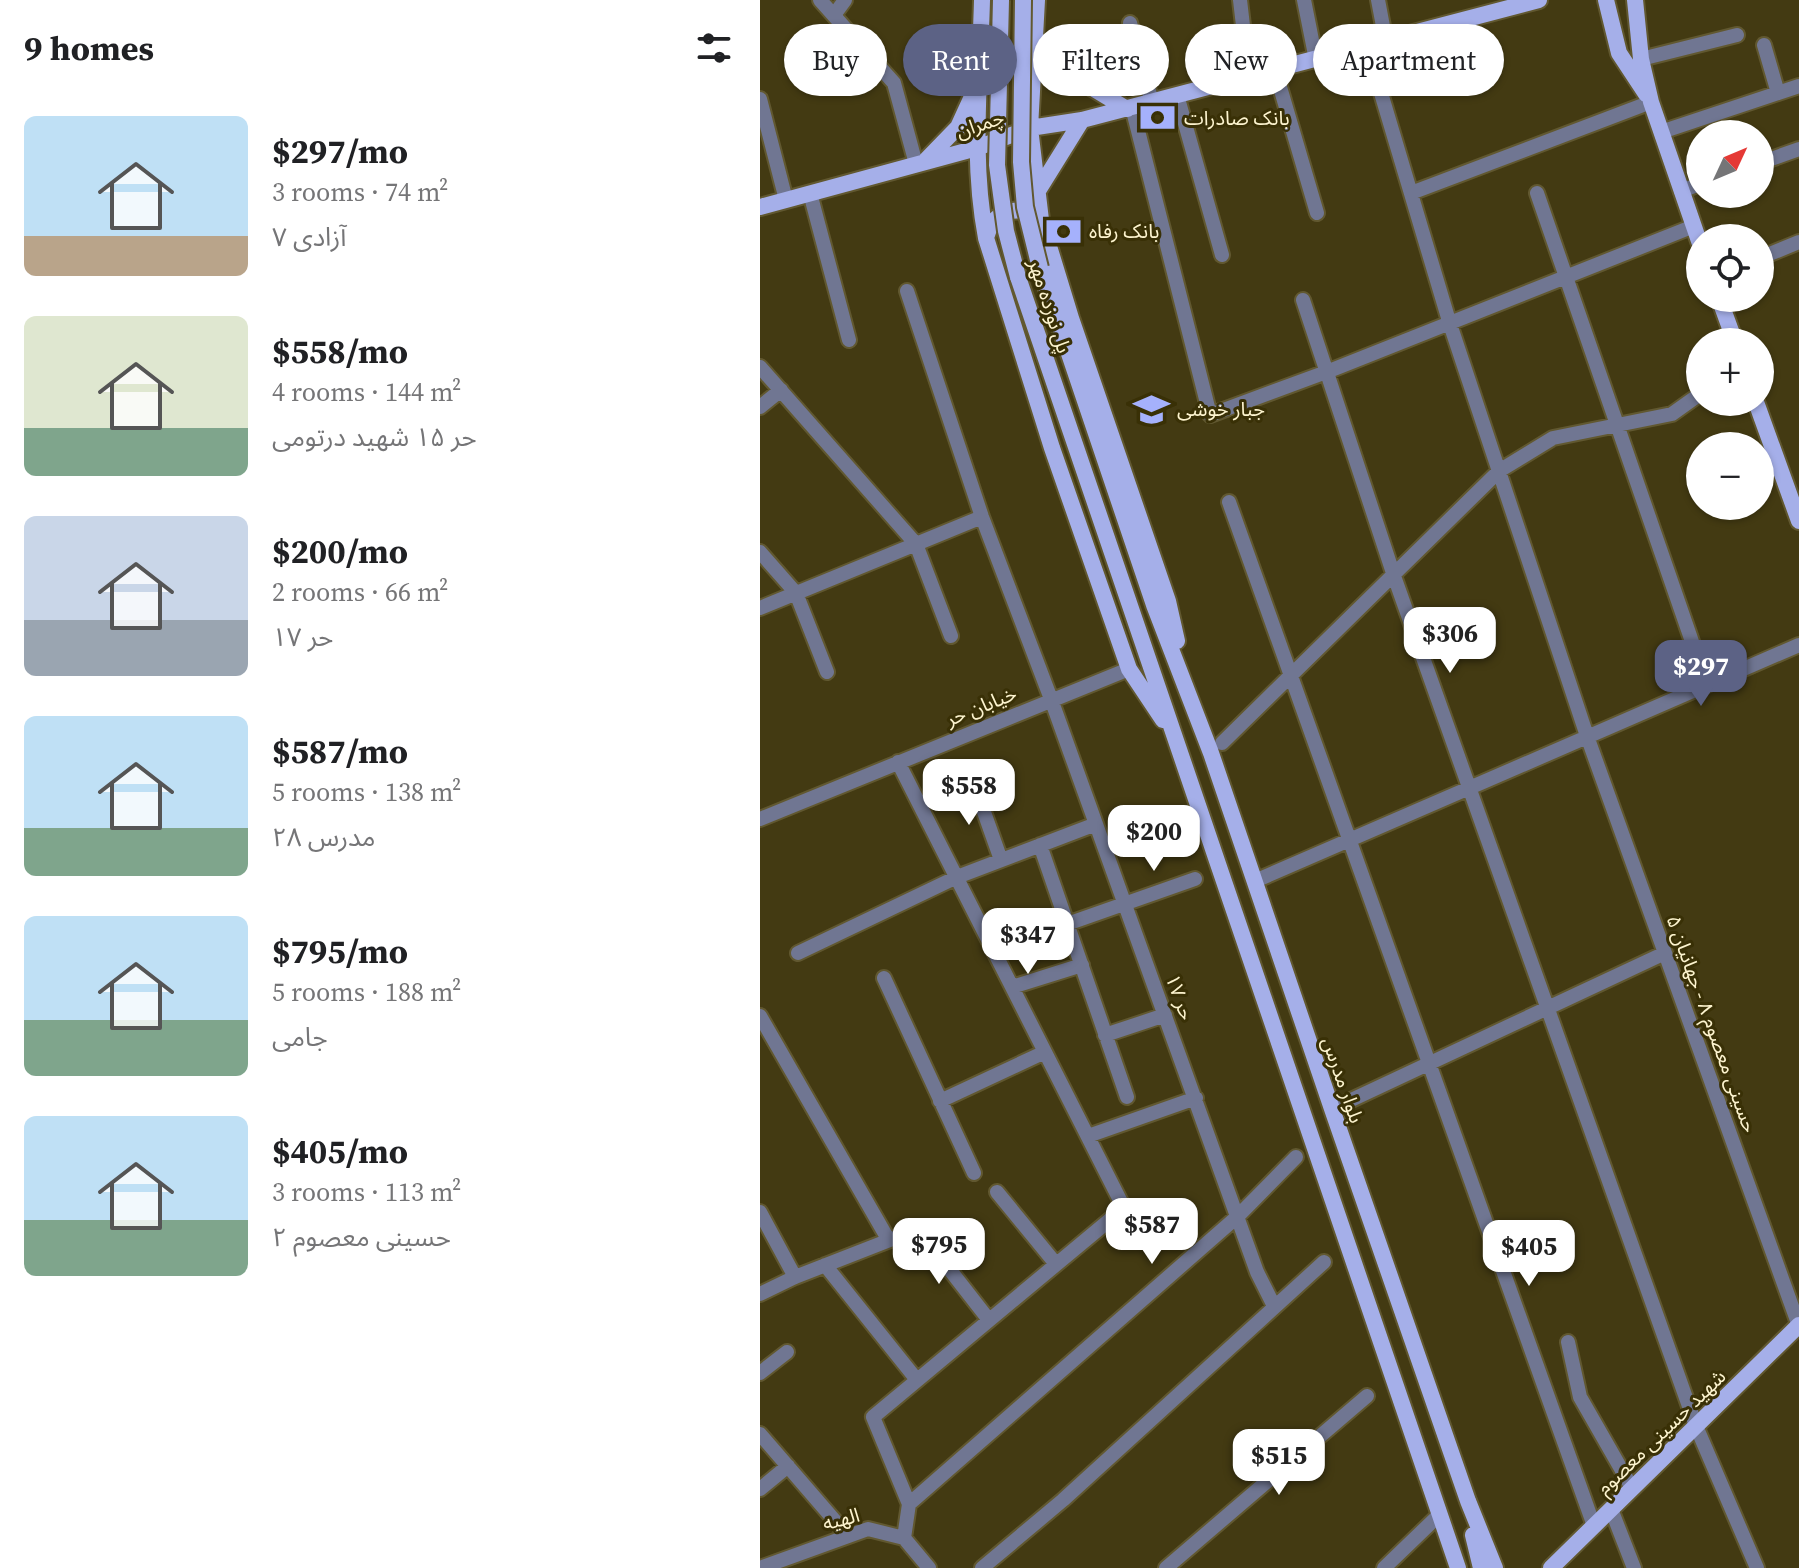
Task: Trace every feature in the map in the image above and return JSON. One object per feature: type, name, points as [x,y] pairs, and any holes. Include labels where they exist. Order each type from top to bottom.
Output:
[{"type":"main road","points":[[981,24],[982,0]]},
{"type":"main road","name":"پل نوزده مهر","points":[[1001,0],[997,165],[1006,231],[1018,277],[1176,739]]},
{"type":"main road","name":"پل نوزده مهر","points":[[1023,0],[1021,162],[1029,228],[1154,605]]},
{"type":"main road","points":[[1036,24],[1037,0]]},
{"type":"main road","name":"چمران","points":[[1452,24],[1539,0]]},
{"type":"main road","points":[[1606,0],[1619,53],[1651,102]]},
{"type":"main road","points":[[1635,0],[1641,59],[1651,102],[1693,224]]},
{"type":"main road","points":[[1033,88],[1030,128],[1041,220],[1071,318],[1168,601],[1187,685]]},
{"type":"main road","name":"چمران","points":[[760,207],[977,148],[1030,128],[1082,120],[1185,93]]},
{"type":"main road","points":[[920,163],[958,127],[972,96]]},
{"type":"main road","points":[[979,96],[980,208],[986,238],[1052,448],[1129,669],[1176,739],[1458,1568]]},
{"type":"main road","points":[[1108,96],[1129,108]]},
{"type":"main road","points":[[1036,194],[1082,120]]},
{"type":"main road","points":[[986,238],[993,220],[1009,210],[1029,212],[1041,220]]},
{"type":"main road","points":[[1762,416],[1795,499],[1799,521]]},
{"type":"main road","name":"بلوار مدرس","points":[[1154,605],[1187,685],[1468,1501],[1495,1568]]},
{"type":"main road","name":"شهید حسینی معصوم","points":[[1551,1568],[1799,1325]]},
{"type":"main road","points":[[1468,1501],[1481,1568]]},
{"type":"street","points":[[820,0],[894,83],[920,163]]},
{"type":"street","points":[[834,15],[845,0]]},
{"type":"street","points":[[1240,0],[1243,24]]},
{"type":"street","points":[[1304,0],[1313,45]]},
{"type":"street","points":[[1378,0],[1383,24]]},
{"type":"street","points":[[1130,23],[1152,102]]},
{"type":"street","points":[[1641,59],[1737,35]]},
{"type":"street","points":[[1764,45],[1778,93]]},
{"type":"street","points":[[1661,132],[1799,86]]},
{"type":"street","points":[[1177,95],[1222,255]]},
{"type":"street","points":[[1283,96],[1317,213]]},
{"type":"street","name":"حسینی معصوم ۸ - جهانیان ۵","points":[[1382,96],[1449,321],[1587,736],[1799,1325]]},
{"type":"street","points":[[760,99],[786,200]]},
{"type":"street","points":[[1411,193],[1651,102]]},
{"type":"street","points":[[1129,108],[1210,415],[1686,229]]},
{"type":"street","points":[[1774,158],[1799,149]]},
{"type":"street","points":[[1681,191],[1686,189]]},
{"type":"street","points":[[810,193],[849,340]]},
{"type":"street","points":[[1537,193],[1707,685]]},
{"type":"street","points":[[1774,252],[1799,242]]},
{"type":"street","name":"حر ۱۷","points":[[907,291],[982,517],[1125,902],[1257,1272],[1274,1306]]},
{"type":"street","points":[[1303,300],[1329,371],[1394,576],[1696,1426],[1757,1568]]},
{"type":"street","points":[[760,367],[916,544],[951,636]]},
{"type":"street","points":[[760,407],[781,390]]},
{"type":"street","points":[[1222,743],[1499,471],[1553,438],[1672,414],[1686,404]]},
{"type":"street","points":[[1229,502],[1594,1526]]},
{"type":"street","points":[[760,608],[982,517]]},
{"type":"street","points":[[760,552],[796,593],[827,672]]},
{"type":"street","points":[[1255,881],[1799,645]]},
{"type":"street","name":"خیابان حر","points":[[760,819],[1129,669]]},
{"type":"street","points":[[898,762],[1124,1208],[873,1417],[909,1504],[904,1538],[930,1566]]},
{"type":"street","points":[[973,781],[1001,860]]},
{"type":"street","points":[[798,953],[957,877],[1096,824]]},
{"type":"street","points":[[1040,845],[1127,1097]]},
{"type":"street","points":[[1067,924],[1195,879]]},
{"type":"street","points":[[1332,1109],[1665,953]]},
{"type":"street","points":[[1012,987],[1082,965]]},
{"type":"street","points":[[884,978],[974,1173]]},
{"type":"street","points":[[1105,1035],[1165,1015]]},
{"type":"street","points":[[760,1016],[888,1239]]},
{"type":"street","points":[[940,1101],[1045,1052]]},
{"type":"street","points":[[1088,1136],[1196,1098]]},
{"type":"street","points":[[909,1504],[1238,1216],[1296,1157]]},
{"type":"street","points":[[997,1192],[1056,1264]]},
{"type":"street","points":[[760,1212],[795,1277]]},
{"type":"street","points":[[760,1294],[795,1277],[918,1229],[989,1320]]},
{"type":"street","points":[[982,1568],[1063,1500],[1324,1262]]},
{"type":"street","points":[[825,1265],[917,1380]]},
{"type":"street","points":[[1568,1342],[1580,1397],[1632,1488]]},
{"type":"street","points":[[760,1373],[787,1352]]},
{"type":"street","points":[[1166,1568],[1367,1396]]},
{"type":"street","points":[[760,1434],[848,1536]]},
{"type":"street","points":[[760,1489],[788,1466]]},
{"type":"street","points":[[1611,1509],[1634,1568]]},
{"type":"street","points":[[1384,1568],[1439,1515]]},
{"type":"street","name":"الهیه","points":[[760,1568],[868,1529],[904,1538]]},
{"type":"place","name":"بانک صادرات","points":[[1158,118]]},
{"type":"place","name":"بانک رفاه","points":[[1063,231]]},
{"type":"place","name":"جبار خوشی","points":[[1151,409]]}]
